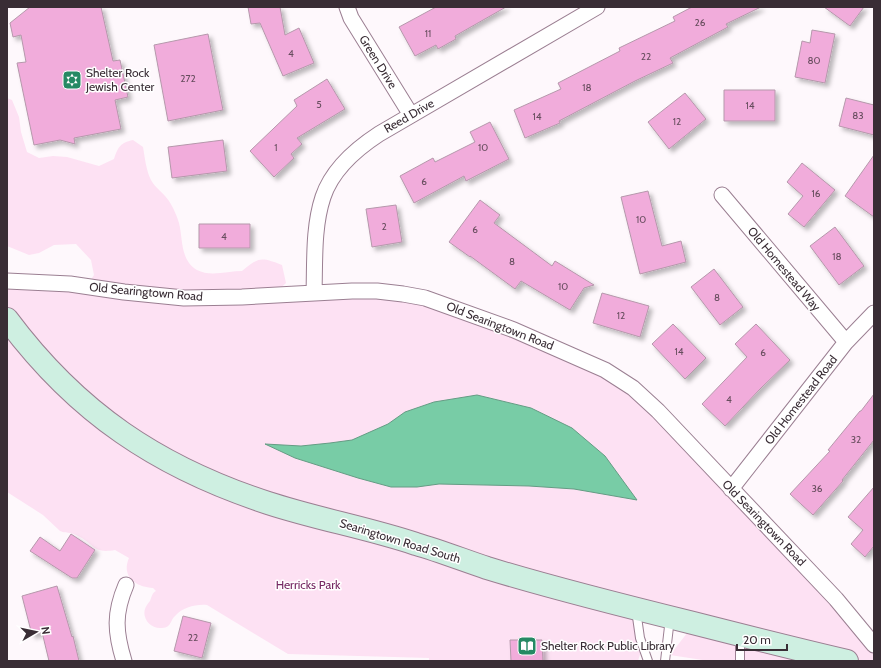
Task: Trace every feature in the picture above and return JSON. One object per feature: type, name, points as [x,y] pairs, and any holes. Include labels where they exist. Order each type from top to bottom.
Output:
[{"type":"main road","name":"Searingtown Road South","points":[[7,319],[44,365],[75,396],[96,414],[133,440],[185,470],[204,479],[268,503],[415,543],[487,568],[636,609],[740,635],[808,657],[847,661]]},
{"type":"street","name":"Green Drive","points":[[347,7],[351,18],[411,115]]},
{"type":"street","name":"Reed Drive","points":[[314,293],[318,216],[323,196],[331,181],[346,161],[362,145],[597,7]]},
{"type":"street","name":"Old Homestead Way","points":[[722,195],[846,342]]},
{"type":"street","name":"Old Searingtown Road","points":[[7,281],[70,284],[124,292],[184,298],[221,298],[377,291],[425,298],[514,330],[605,370],[633,388],[658,411],[836,599],[874,644]]},
{"type":"street","name":"Old Homestead Road","points":[[731,489],[846,342],[874,313]]},
{"type":"street","points":[[124,661],[119,640],[117,614],[119,601],[126,585]]},
{"type":"lane","points":[[636,609],[640,638],[648,661]]},
{"type":"lane","points":[[665,661],[670,618]]},
{"type":"lane","points":[[740,635],[740,661]]},
{"type":"green space","name":"Herricks Park","points":[[7,98],[12,100],[19,117],[21,132],[27,152],[39,158],[53,156],[67,157],[99,166],[114,159],[122,144],[133,140],[143,147],[149,176],[170,203],[179,223],[185,255],[192,266],[197,270],[208,273],[242,271],[252,263],[265,260],[282,265],[286,283],[274,294],[425,298],[633,388],[874,645],[874,661],[709,661],[670,655],[691,628],[633,615],[641,651],[638,661],[429,661],[429,658],[288,654],[207,605],[198,605],[186,608],[173,618],[167,627],[156,628],[148,622],[144,612],[156,591],[153,588],[135,583],[131,579],[127,570],[129,558],[115,550],[102,551],[94,548],[84,539],[71,533],[60,531],[43,515],[7,492],[7,281],[86,287],[94,275],[91,260],[76,244],[54,245],[39,253],[29,255],[7,246]]},
{"type":"shaded area","points":[[477,395],[531,408],[572,428],[605,456],[637,500],[574,489],[529,486],[439,484],[417,487],[391,487],[295,458],[265,444],[301,446],[352,440],[388,424],[405,412],[434,402]]},
{"type":"building","name":"Shelter Rock Jewish Center","points":[[30,7],[101,7],[113,61],[120,60],[128,97],[115,100],[121,129],[74,138],[75,144],[60,140],[34,145],[17,63],[26,62],[21,35],[13,37],[10,23]]},
{"type":"building","points":[[248,7],[280,7],[285,35],[299,28],[314,63],[283,76],[260,23],[251,24]]},
{"type":"building","points":[[436,7],[506,7],[455,36],[456,39],[438,49],[436,45],[415,56],[399,27]]},
{"type":"building","points":[[692,7],[761,7],[726,24],[728,27],[670,58],[673,63],[559,121],[560,123],[525,138],[514,110],[561,89],[558,83],[620,51],[619,48],[675,21],[673,17]]},
{"type":"building","points":[[824,7],[864,7],[850,26]]},
{"type":"building","points":[[812,30],[835,34],[825,83],[795,77],[802,41],[810,43]]},
{"type":"building","name":"Shelter Rock Jewish Center","points":[[208,34],[223,110],[168,121],[154,45]]},
{"type":"building","points":[[327,79],[345,109],[297,138],[302,144],[291,154],[294,158],[274,177],[250,151],[297,106],[294,100]]},
{"type":"building","points":[[724,90],[775,90],[775,121],[724,121]]},
{"type":"building","points":[[685,93],[706,119],[669,149],[648,122]]},
{"type":"building","points":[[846,98],[874,105],[874,135],[839,126]]},
{"type":"building","points":[[490,122],[509,159],[466,181],[464,176],[414,203],[400,176],[433,158],[435,162],[475,142],[470,132]]},
{"type":"building","points":[[223,140],[227,171],[172,178],[168,147]]},
{"type":"building","points":[[874,155],[874,217],[845,196]]},
{"type":"building","points":[[802,163],[835,190],[804,227],[788,214],[803,196],[787,182]]},
{"type":"building","points":[[648,191],[662,246],[681,241],[686,262],[640,274],[621,197]]},
{"type":"building","points":[[480,200],[500,215],[494,223],[552,266],[555,261],[594,285],[584,288],[570,310],[521,281],[515,289],[449,242]]},
{"type":"building","points":[[396,205],[402,242],[372,247],[366,209]]},
{"type":"building","points":[[199,224],[250,224],[250,248],[199,248]]},
{"type":"building","points":[[835,227],[864,266],[839,285],[810,246]]},
{"type":"building","points":[[714,269],[743,307],[720,325],[691,287]]},
{"type":"building","points":[[602,293],[649,306],[640,337],[593,323]]},
{"type":"building","points":[[673,324],[706,358],[685,379],[652,344]]},
{"type":"building","points":[[756,324],[790,360],[725,426],[702,404],[747,357],[735,344]]},
{"type":"building","points":[[874,394],[874,440],[842,480],[843,481],[813,515],[790,494],[830,451],[828,450]]},
{"type":"building","points":[[874,487],[874,546],[865,557],[851,544],[863,530],[848,517]]},
{"type":"building","points":[[71,534],[95,550],[77,578],[72,578],[30,551],[40,537],[60,551]]},
{"type":"building","points":[[57,586],[72,637],[73,636],[79,661],[49,661],[42,632],[32,635],[22,596]]},
{"type":"building","points":[[183,616],[211,623],[202,658],[174,651]]},
{"type":"building","name":"Shelter Rock Public Library","points":[[510,640],[542,640],[543,661],[511,661]]},
{"type":"place","name":"Shelter Rock Jewish Center","points":[[72,80]]},
{"type":"place","name":"Shelter Rock Public Library","points":[[527,646]]}]
